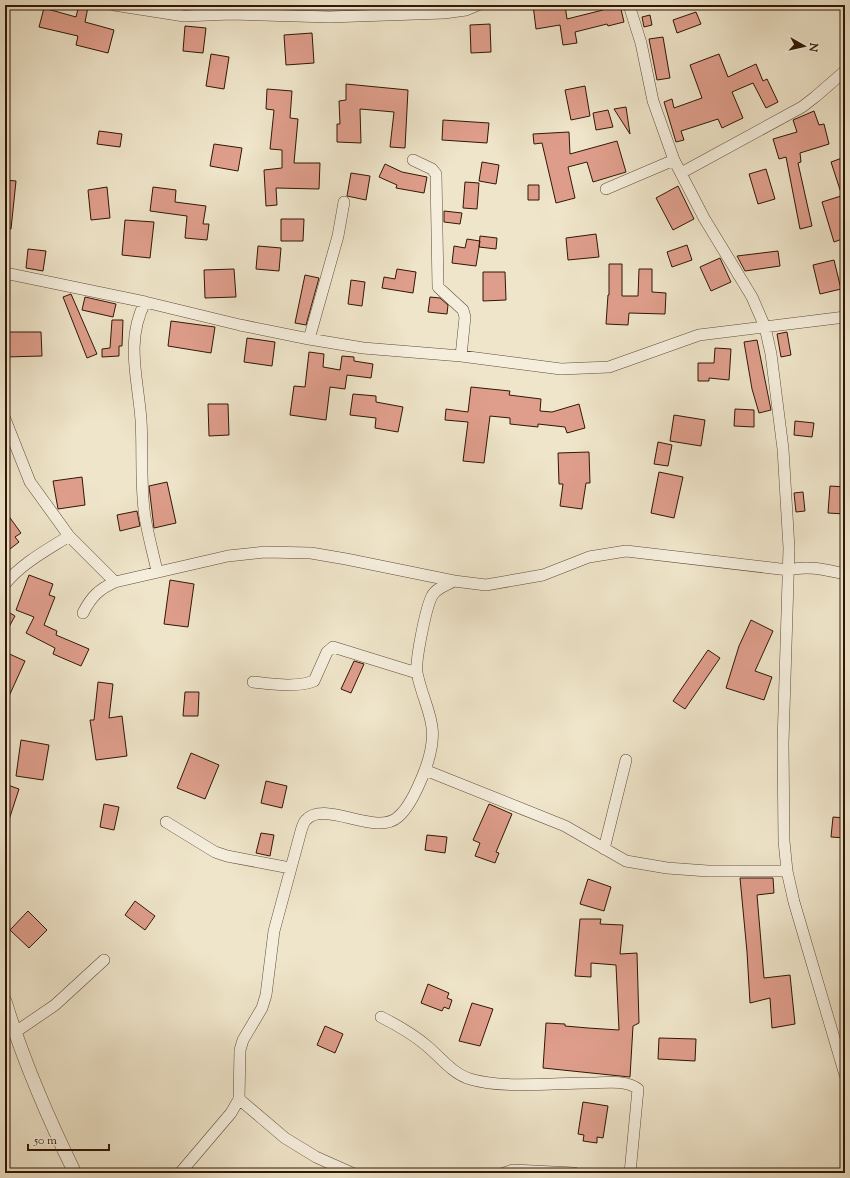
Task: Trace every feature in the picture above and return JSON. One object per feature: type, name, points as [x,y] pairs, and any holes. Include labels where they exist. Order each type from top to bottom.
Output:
[{"type":"street","points":[[114,5],[184,16],[210,10],[329,17],[437,13],[466,10],[478,5]]},
{"type":"street","points":[[629,5],[641,44],[653,101],[674,160],[704,218],[749,291],[765,327],[771,354],[783,449],[789,570],[783,743],[784,841],[787,871],[794,902],[845,1075]]},
{"type":"street","points":[[681,173],[740,139],[802,107],[845,71]]},
{"type":"street","points":[[413,160],[432,169],[436,174],[438,287],[463,310],[465,317],[461,356]]},
{"type":"street","points":[[606,189],[674,160]]},
{"type":"street","points":[[309,339],[338,236],[344,202]]},
{"type":"street","points":[[5,273],[145,302],[240,325],[309,339],[363,348],[461,356],[561,369],[609,367],[699,335],[845,317]]},
{"type":"street","points":[[145,302],[135,328],[133,346],[140,418],[145,517],[157,571]]},
{"type":"street","points":[[5,419],[30,482],[69,536],[115,582]]},
{"type":"street","points":[[5,584],[29,562],[69,536]]},
{"type":"street","points":[[83,613],[91,598],[101,588],[115,582],[157,571],[228,556],[265,552],[288,552],[346,559],[454,581],[486,585],[530,578],[553,572],[589,556],[612,551],[626,551],[789,570],[800,567],[813,568],[845,574]]},
{"type":"street","points":[[180,1173],[230,1113],[239,1099],[240,1050],[243,1040],[264,1002],[274,931],[300,831],[306,820],[312,815],[323,814],[378,823],[389,822],[398,817],[407,806],[425,770],[433,742],[432,722],[417,672],[416,656],[432,596],[440,588],[454,581]]},
{"type":"street","points":[[253,682],[307,684],[314,680],[327,652],[333,647],[417,672]]},
{"type":"street","points":[[604,849],[626,760]]},
{"type":"street","points":[[425,770],[565,826],[626,861],[667,868],[708,871],[787,871]]},
{"type":"street","points":[[166,822],[215,852],[227,856],[290,868]]},
{"type":"street","points":[[14,1033],[55,1005],[104,960]]},
{"type":"street","points":[[5,1001],[14,1033],[56,1134],[75,1173]]},
{"type":"street","points":[[381,1017],[402,1028],[426,1045],[453,1069],[469,1079],[519,1085],[616,1083],[633,1085],[638,1089],[630,1173]]},
{"type":"street","points":[[239,1099],[286,1138],[316,1158],[352,1173]]},
{"type":"street","points":[[504,1173],[513,1170],[574,1173]]},
{"type":"building","points":[[79,5],[88,7],[85,22],[114,30],[108,53],[76,45],[78,36],[39,27],[44,8],[76,17]]},
{"type":"building","points":[[533,5],[565,5],[567,19],[603,10],[602,5],[620,5],[624,22],[608,26],[607,24],[575,32],[577,43],[563,45],[560,25],[536,29]]},
{"type":"building","points":[[696,12],[701,24],[677,33],[673,20]]},
{"type":"building","points":[[650,15],[652,25],[644,27],[642,17]]},
{"type":"building","points":[[490,24],[491,52],[471,53],[470,25]]},
{"type":"building","points":[[185,26],[206,28],[203,53],[183,51]]},
{"type":"building","points":[[312,33],[314,63],[286,65],[284,35]]},
{"type":"building","points":[[663,37],[670,78],[657,80],[649,39]]},
{"type":"building","points":[[211,54],[229,57],[224,89],[206,86]]},
{"type":"building","points":[[719,54],[728,77],[756,64],[763,81],[767,79],[778,102],[766,108],[753,83],[732,92],[743,118],[722,128],[718,119],[681,131],[684,140],[676,142],[664,102],[672,99],[674,108],[702,98],[690,65]]},
{"type":"building","points":[[346,84],[408,90],[405,148],[390,147],[394,112],[360,109],[361,143],[337,142],[337,124],[340,124],[339,101],[346,100]]},
{"type":"building","points":[[585,86],[590,116],[571,120],[565,90]]},
{"type":"building","points":[[267,89],[292,91],[290,118],[298,119],[294,163],[320,163],[319,189],[276,188],[277,205],[266,206],[264,170],[282,168],[282,150],[270,149],[274,110],[266,109]]},
{"type":"building","points":[[626,107],[630,134],[614,109]]},
{"type":"building","points":[[608,110],[613,127],[596,130],[593,113]]},
{"type":"building","points":[[814,111],[819,125],[824,124],[829,144],[800,153],[801,162],[798,163],[812,226],[800,229],[786,157],[779,159],[773,139],[797,132],[793,120]]},
{"type":"building","points":[[443,120],[489,123],[487,143],[442,140]]},
{"type":"building","points":[[99,131],[122,134],[120,147],[97,144]]},
{"type":"building","points":[[569,132],[570,154],[617,141],[626,172],[593,182],[587,162],[568,167],[575,198],[556,203],[542,143],[534,144],[533,134]]},
{"type":"building","points":[[214,144],[242,148],[238,171],[210,166]]},
{"type":"building","points":[[845,157],[845,199],[843,199],[831,162]]},
{"type":"building","points":[[482,162],[499,165],[496,184],[479,181]]},
{"type":"building","points":[[385,164],[402,172],[427,177],[424,193],[396,188],[397,185],[379,177]]},
{"type":"building","points":[[766,169],[775,199],[758,204],[749,174]]},
{"type":"building","points":[[351,173],[370,176],[366,200],[347,196]]},
{"type":"building","points":[[5,180],[16,181],[11,229],[5,229]]},
{"type":"building","points":[[465,182],[479,183],[477,209],[463,208]]},
{"type":"building","points":[[528,185],[539,185],[539,200],[528,200]]},
{"type":"building","points":[[678,186],[694,219],[673,230],[656,198]]},
{"type":"building","points":[[107,187],[110,218],[91,220],[88,190]]},
{"type":"building","points":[[153,187],[176,190],[175,202],[206,206],[203,224],[209,224],[207,240],[185,238],[187,216],[150,211]]},
{"type":"building","points":[[841,196],[845,210],[845,238],[834,242],[822,202]]},
{"type":"building","points":[[444,211],[462,213],[460,224],[444,222]]},
{"type":"building","points":[[281,219],[304,219],[303,241],[281,241]]},
{"type":"building","points":[[125,220],[154,222],[150,258],[122,255]]},
{"type":"building","points":[[596,234],[599,257],[568,260],[566,238]]},
{"type":"building","points":[[480,236],[497,238],[496,249],[479,247]]},
{"type":"building","points":[[467,239],[480,241],[476,266],[452,263],[454,246],[465,248]]},
{"type":"building","points":[[687,245],[692,260],[672,267],[667,252]]},
{"type":"building","points":[[258,246],[281,248],[279,271],[256,269]]},
{"type":"building","points":[[28,249],[46,251],[43,271],[26,268]]},
{"type":"building","points":[[778,251],[780,266],[745,271],[737,256]]},
{"type":"building","points":[[720,258],[731,282],[711,291],[700,267]]},
{"type":"building","points":[[834,260],[841,289],[820,294],[813,265]]},
{"type":"building","points":[[609,264],[622,264],[622,296],[638,296],[639,269],[652,269],[652,292],[666,293],[665,314],[629,313],[628,325],[606,324],[609,295]]},
{"type":"building","points":[[234,269],[236,297],[205,298],[204,270]]},
{"type":"building","points":[[397,269],[416,272],[413,293],[382,288],[384,277],[395,279]]},
{"type":"building","points":[[483,272],[505,272],[506,300],[483,301]]},
{"type":"building","points":[[305,275],[319,278],[306,325],[295,323]]},
{"type":"building","points":[[351,280],[365,282],[362,306],[348,304]]},
{"type":"building","points":[[71,294],[97,354],[87,358],[63,297]]},
{"type":"building","points":[[85,297],[116,304],[113,317],[82,310]]},
{"type":"building","points":[[430,297],[440,298],[448,305],[447,314],[428,312]]},
{"type":"building","points":[[112,320],[123,320],[122,346],[119,346],[119,356],[102,357],[102,349],[110,348]]},
{"type":"building","points":[[171,321],[215,327],[211,353],[168,346]]},
{"type":"building","points":[[5,332],[41,332],[42,356],[5,357]]},
{"type":"building","points":[[787,332],[791,355],[781,357],[777,334]]},
{"type":"building","points":[[247,338],[275,342],[272,366],[244,362]]},
{"type":"building","points":[[757,340],[771,410],[759,413],[752,389],[744,342]]},
{"type":"building","points":[[715,348],[731,349],[729,380],[709,378],[709,381],[698,381],[698,363],[714,363]]},
{"type":"building","points":[[309,352],[324,354],[323,367],[340,370],[342,356],[354,357],[354,361],[373,364],[371,378],[347,375],[345,389],[330,387],[326,420],[290,415],[294,386],[305,387]]},
{"type":"building","points":[[471,387],[510,391],[509,395],[541,399],[540,411],[552,412],[579,404],[585,428],[567,433],[565,427],[538,424],[538,427],[510,424],[510,418],[490,416],[484,463],[463,461],[468,422],[445,420],[446,409],[468,412]]},
{"type":"building","points":[[353,394],[376,396],[376,402],[403,407],[398,432],[375,428],[376,418],[350,415]]},
{"type":"building","points":[[208,404],[228,404],[229,435],[209,436]]},
{"type":"building","points":[[735,409],[754,410],[754,427],[734,426]]},
{"type":"building","points":[[674,415],[705,420],[701,446],[670,441]]},
{"type":"building","points":[[795,421],[814,423],[812,437],[794,435]]},
{"type":"building","points":[[658,442],[672,445],[668,466],[654,464]]},
{"type":"building","points":[[589,452],[590,483],[586,483],[582,509],[560,506],[563,484],[559,484],[558,453]]},
{"type":"building","points":[[659,472],[683,477],[674,518],[651,513]]},
{"type":"building","points":[[82,477],[85,505],[58,509],[53,481]]},
{"type":"building","points":[[167,482],[176,523],[154,528],[149,486]]},
{"type":"building","points":[[830,486],[845,487],[845,514],[828,513]]},
{"type":"building","points":[[803,492],[805,511],[796,512],[794,493]]},
{"type":"building","points":[[5,511],[21,533],[15,537],[19,542],[10,549],[5,543]]},
{"type":"building","points":[[137,511],[140,526],[120,531],[117,515]]},
{"type":"building","points":[[29,575],[53,584],[49,595],[55,597],[44,625],[57,631],[56,635],[89,649],[81,666],[53,654],[55,648],[26,633],[34,617],[16,610]]},
{"type":"building","points":[[170,580],[194,584],[188,627],[164,624]]},
{"type":"building","points":[[5,610],[15,616],[5,634]]},
{"type":"building","points":[[751,620],[773,631],[755,671],[772,677],[764,700],[726,688],[739,646]]},
{"type":"building","points":[[708,650],[720,658],[685,709],[673,701]]},
{"type":"building","points":[[5,652],[25,661],[5,705]]},
{"type":"building","points":[[354,661],[364,664],[351,693],[341,689]]},
{"type":"building","points":[[98,682],[113,684],[109,718],[122,716],[127,756],[96,760],[90,720],[94,720]]},
{"type":"building","points":[[185,692],[199,692],[198,716],[183,716]]},
{"type":"building","points":[[21,740],[49,745],[43,780],[16,776]]},
{"type":"building","points":[[191,753],[219,765],[205,799],[177,788]]},
{"type":"building","points":[[266,781],[287,786],[282,808],[261,803]]},
{"type":"building","points":[[5,784],[19,789],[7,826],[5,826]]},
{"type":"building","points":[[104,804],[119,807],[114,830],[100,827]]},
{"type":"building","points":[[489,804],[512,814],[496,852],[499,853],[495,863],[475,856],[480,843],[473,840]]},
{"type":"building","points":[[833,817],[845,818],[845,838],[831,837]]},
{"type":"building","points":[[261,833],[274,835],[270,856],[256,853]]},
{"type":"building","points":[[427,835],[447,837],[445,853],[425,850]]},
{"type":"building","points":[[740,878],[773,878],[774,893],[757,895],[764,978],[790,975],[795,1024],[772,1028],[770,998],[750,1003]]},
{"type":"building","points":[[588,879],[611,887],[604,911],[580,904]]},
{"type":"building","points":[[135,901],[155,916],[145,930],[125,915]]},
{"type":"building","points":[[28,911],[47,930],[29,948],[10,930]]},
{"type":"building","points":[[580,919],[601,919],[600,924],[623,925],[620,954],[637,953],[639,1023],[633,1026],[630,1077],[543,1068],[546,1023],[619,1030],[616,965],[591,963],[591,977],[575,976]]},
{"type":"building","points":[[428,984],[449,993],[447,998],[452,1000],[449,1009],[444,1007],[442,1011],[421,1003]]},
{"type":"building","points":[[472,1003],[493,1009],[480,1046],[459,1041]]},
{"type":"building","points":[[325,1026],[343,1034],[335,1053],[317,1045]]},
{"type":"building","points":[[659,1038],[696,1039],[695,1061],[658,1059]]},
{"type":"building","points":[[583,1102],[608,1106],[603,1138],[597,1137],[597,1143],[583,1141],[584,1135],[578,1134]]}]
